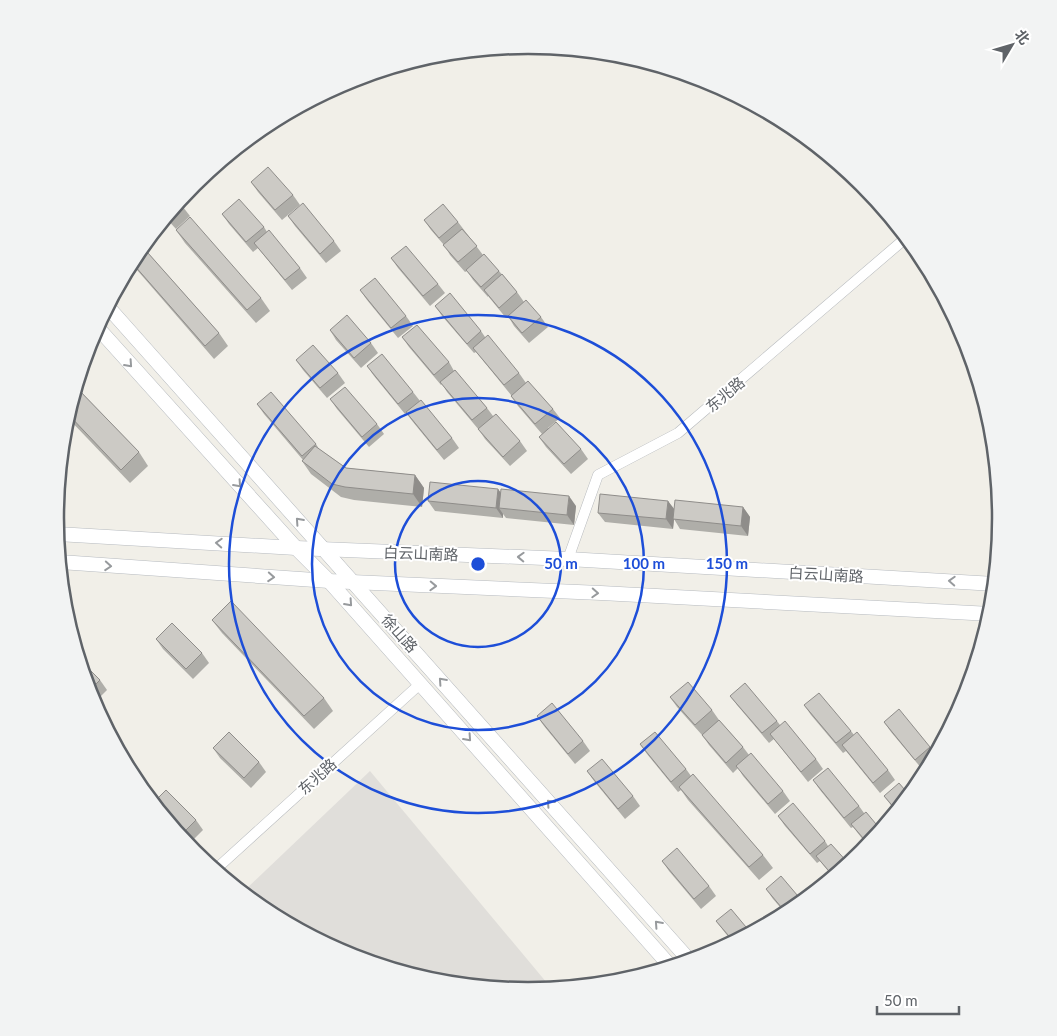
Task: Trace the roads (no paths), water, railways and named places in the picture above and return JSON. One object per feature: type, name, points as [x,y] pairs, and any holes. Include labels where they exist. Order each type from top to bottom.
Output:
[{"type":"main road","name":"徐山路","points":[[113,311],[685,955]]},
{"type":"main road","name":"徐山路","points":[[103,334],[296,548],[329,581],[666,961]]},
{"type":"main road","name":"白云山南路","points":[[65,534],[296,548],[568,559],[988,584]]},
{"type":"main road","name":"白云山南路","points":[[66,562],[354,583],[983,613]]},
{"type":"street","name":"东兆路","points":[[568,559],[598,475],[678,433],[902,242]]},
{"type":"street","name":"东兆路","points":[[220,865],[420,684]]}]
